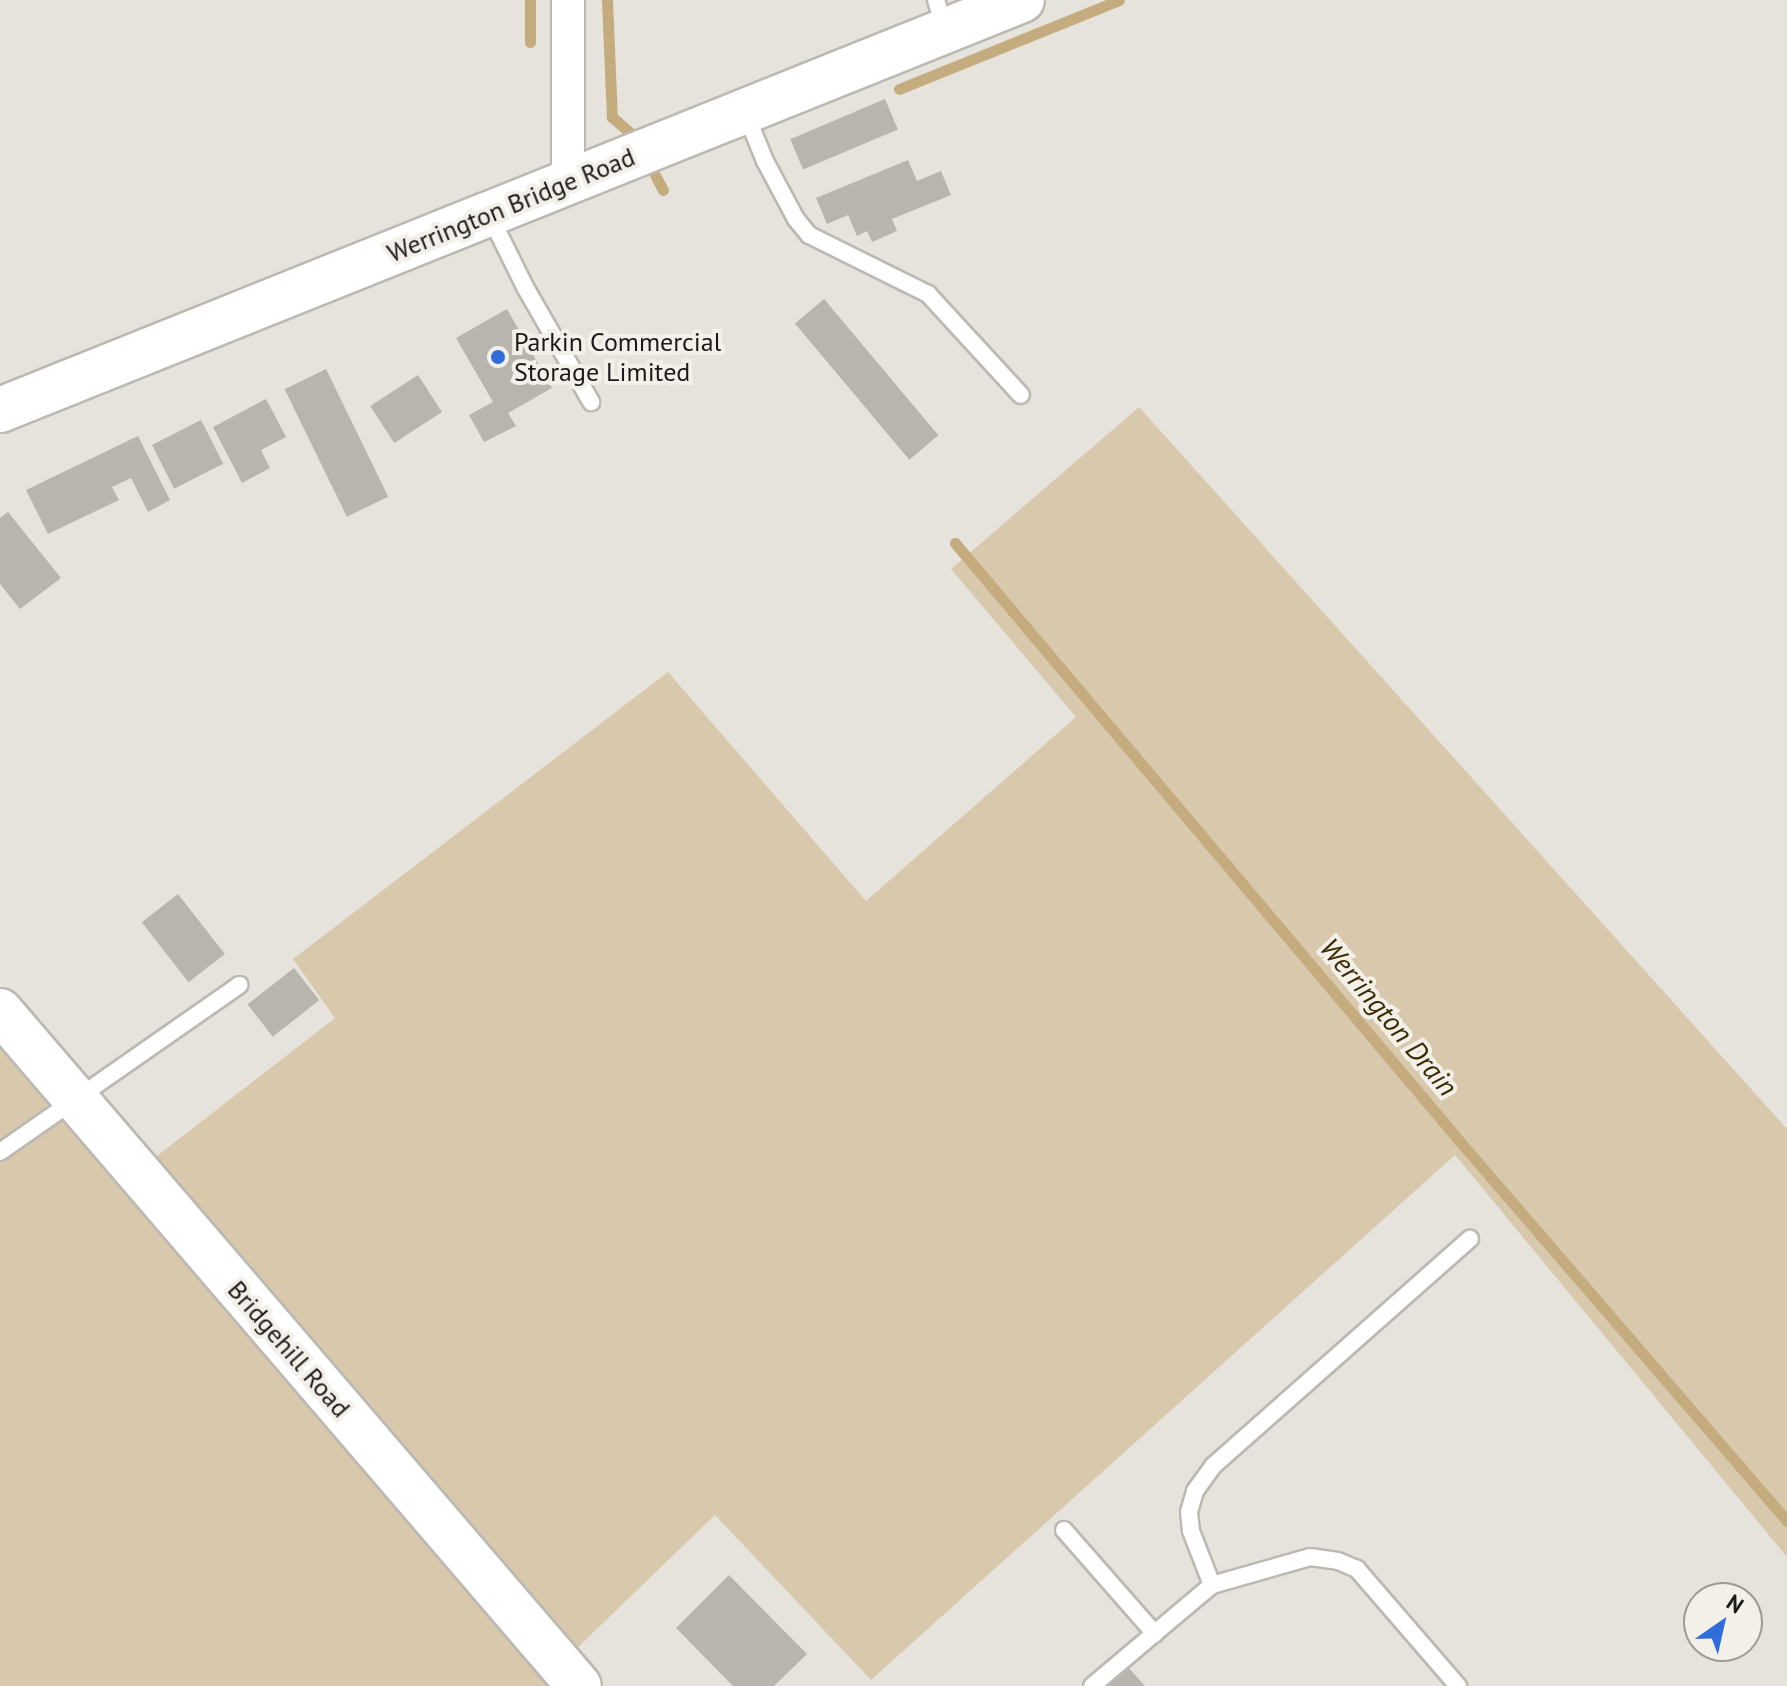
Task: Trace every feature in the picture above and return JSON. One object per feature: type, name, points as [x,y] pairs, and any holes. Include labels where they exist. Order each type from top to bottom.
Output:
[{"type":"street","points":[[568,0],[568,182]]},
{"type":"street","name":"Werrington Bridge Road","points":[[0,410],[744,111],[941,15],[1022,0]]},
{"type":"street","name":"Bridgehill Road","points":[[0,1011],[579,1686]]},
{"type":"lane","points":[[744,111],[765,161],[796,219],[809,235],[928,294],[1021,395]]},
{"type":"lane","points":[[488,213],[525,287],[591,402]]},
{"type":"lane","points":[[0,1152],[239,985]]},
{"type":"lane","points":[[1212,1585],[1191,1531],[1189,1512],[1195,1491],[1213,1466],[1470,1239]]},
{"type":"lane","points":[[1064,1530],[1155,1634]]},
{"type":"lane","points":[[1092,1686],[1212,1585],[1310,1557],[1338,1561],[1357,1569],[1458,1686]]},
{"type":"shaded area","points":[[1139,407],[1787,1129],[1787,1557],[1455,1155],[871,1680],[715,1515],[573,1652],[144,1166],[335,1018],[293,959],[668,672],[866,901],[1076,717],[951,569]]},
{"type":"shaded area","points":[[0,1043],[552,1686],[0,1686]]},
{"type":"building","points":[[885,99],[898,129],[803,170],[790,139]]},
{"type":"building","points":[[908,160],[917,181],[941,171],[951,195],[892,219],[897,231],[872,242],[867,231],[857,236],[848,215],[827,224],[816,198]]},
{"type":"building","points":[[824,299],[938,435],[909,460],[795,323]]},
{"type":"building","points":[[507,309],[552,388],[508,413],[516,426],[484,442],[469,415],[493,402],[456,338]]},
{"type":"building","points":[[326,369],[388,497],[347,517],[285,389]]},
{"type":"building","points":[[418,375],[442,412],[394,443],[370,406]]},
{"type":"building","points":[[266,399],[286,437],[261,450],[270,468],[242,483],[213,427]]},
{"type":"building","points":[[201,420],[223,464],[174,489],[152,445]]},
{"type":"building","points":[[138,436],[170,500],[148,512],[131,478],[112,487],[119,500],[48,534],[26,490]]},
{"type":"building","points":[[8,512],[61,578],[20,609],[0,584],[0,518]]},
{"type":"building","points":[[178,894],[225,954],[189,982],[142,922]]},
{"type":"building","points":[[294,968],[319,1000],[273,1037],[248,1004]]},
{"type":"building","points":[[729,1575],[807,1654],[774,1686],[733,1686],[676,1628]]},
{"type":"building","points":[[1128,1667],[1145,1686],[1108,1686]]},
{"type":"waterway","points":[[530,0],[530,42]]},
{"type":"waterway","name":"Werrington Drain","points":[[607,0],[612,117],[637,139]]},
{"type":"waterway","points":[[899,89],[1119,0]]},
{"type":"waterway","name":"Werrington Drain","points":[[655,175],[663,190]]},
{"type":"waterway","name":"Werrington Drain","points":[[955,543],[1456,1137],[1787,1521]]},
{"type":"place","name":"Parkin Commercial Storage Limited","points":[[498,357]]}]
